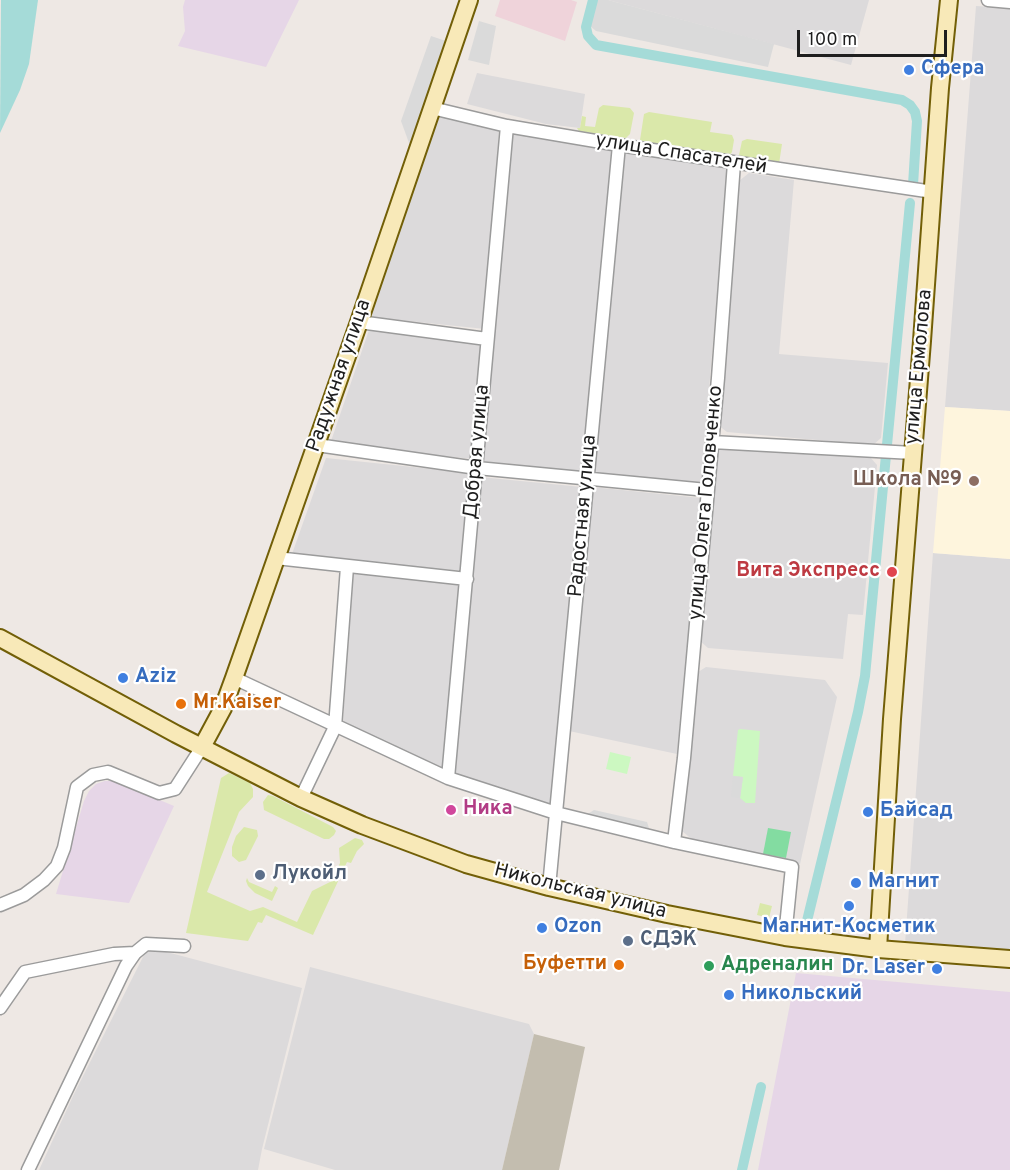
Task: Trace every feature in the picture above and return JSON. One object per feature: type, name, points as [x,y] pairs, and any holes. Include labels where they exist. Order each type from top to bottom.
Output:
[{"type":"street","name":"Радужная улица","points":[[202,747],[223,708],[234,678],[317,445],[469,0]]},
{"type":"street","name":"улица Ермолова","points":[[878,949],[905,452],[927,192],[949,0]]},
{"type":"street","points":[[988,0],[1010,2]]},
{"type":"street","name":"улица Спасателей","points":[[432,108],[507,126],[927,192]]},
{"type":"street","name":"Добрая улица","points":[[448,778],[507,126]]},
{"type":"street","name":"Радостная улица","points":[[549,887],[619,145]]},
{"type":"street","name":"улица Олега Головченко","points":[[674,842],[684,758],[718,378],[734,163]]},
{"type":"street","points":[[359,322],[487,339]]},
{"type":"street","points":[[712,442],[905,452]]},
{"type":"street","points":[[317,445],[477,468],[707,490]]},
{"type":"street","points":[[276,558],[467,579]]},
{"type":"street","points":[[301,798],[335,727],[347,567]]},
{"type":"street","name":"Никольская улица","points":[[0,638],[176,734],[301,798],[362,825],[466,864],[549,887],[667,914],[784,937],[878,949],[1010,959]]},
{"type":"street","points":[[234,678],[448,778],[556,813],[674,842],[792,867],[784,937]]},
{"type":"street","points":[[0,905],[24,895],[44,880],[57,866],[64,848],[77,787],[93,775],[108,772],[159,793],[175,789],[202,747]]},
{"type":"street","points":[[28,1170],[126,966],[135,952],[146,944],[184,946]]},
{"type":"street","points":[[1,1003],[25,972],[135,952]]},
{"type":"shaded area","points":[[185,0],[299,0],[266,67],[178,46],[185,31],[183,7]]},
{"type":"shaded area","points":[[500,0],[571,0],[577,2],[565,41],[495,16]]},
{"type":"shaded area","points":[[597,0],[608,0],[774,44],[768,67],[596,31],[590,26]]},
{"type":"shaded area","points":[[608,0],[869,0],[851,65]]},
{"type":"shaded area","points":[[976,6],[1010,8],[1010,411],[945,407]]},
{"type":"shaded area","points":[[479,21],[496,26],[489,65],[468,60]]},
{"type":"shaded area","points":[[431,36],[449,42],[415,144],[409,143],[401,121]]},
{"type":"shaded area","points":[[477,73],[585,94],[580,128],[546,124],[467,104]]},
{"type":"shaded area","points":[[439,116],[499,130],[485,329],[370,317]]},
{"type":"shaded area","points":[[511,133],[615,151],[583,472],[482,461]]},
{"type":"shaded area","points":[[624,153],[728,167],[701,483],[594,472]]},
{"type":"shaded area","points":[[749,173],[794,180],[779,354],[888,363],[881,438],[873,445],[727,432],[718,425],[739,181]]},
{"type":"shaded area","points":[[369,330],[482,345],[472,459],[330,444]]},
{"type":"shaded area","name":"Школа №9","points":[[945,407],[1010,411],[1010,559],[933,553]]},
{"type":"shaded area","points":[[726,447],[870,457],[877,465],[863,615],[848,614],[843,659],[708,648],[699,640],[716,451]]},
{"type":"shaded area","points":[[326,458],[471,473],[461,571],[292,554]]},
{"type":"shaded area","points":[[480,477],[582,487],[551,811],[455,779]]},
{"type":"shaded area","points":[[592,487],[701,498],[677,754],[569,731]]},
{"type":"shaded area","points":[[933,553],[1010,559],[1010,952],[905,944]]},
{"type":"shaded area","points":[[353,573],[461,584],[443,773],[343,721]]},
{"type":"shaded area","points":[[706,667],[825,680],[837,697],[800,864],[694,841],[682,831],[695,674]]},
{"type":"shaded area","points":[[733,776],[743,777],[740,798],[731,797]]},
{"type":"shaded area","points":[[114,781],[174,806],[129,903],[56,894],[84,801],[96,784]]},
{"type":"shaded area","points":[[594,810],[647,822],[652,837],[580,819]]},
{"type":"shaded area","points":[[148,947],[302,988],[258,1170],[39,1170],[74,1094]]},
{"type":"shaded area","points":[[310,967],[529,1024],[534,1034],[502,1170],[335,1170],[264,1149]]},
{"type":"shaded area","points":[[796,973],[1010,992],[1010,1170],[758,1170]]},
{"type":"shaded area","points":[[534,1034],[585,1047],[559,1170],[502,1170]]},
{"type":"green space","points":[[603,105],[630,108],[634,113],[630,134],[626,138],[579,131],[577,128],[580,128],[582,116],[586,117],[585,126],[595,127],[599,108]]},
{"type":"green space","points":[[649,112],[712,122],[710,132],[732,135],[734,140],[732,152],[729,156],[644,143],[640,140],[644,114]]},
{"type":"green space","points":[[747,139],[782,144],[779,164],[743,160],[739,155],[742,141]]},
{"type":"green space","points":[[738,730],[760,731],[755,803],[746,803],[740,798],[743,777],[733,776]]},
{"type":"green space","points":[[610,752],[631,757],[627,774],[606,769]]},
{"type":"green space","points":[[229,773],[250,783],[253,797],[239,812],[207,892],[250,911],[263,907],[297,922],[312,891],[332,881],[340,863],[339,848],[355,838],[362,840],[364,844],[357,851],[351,863],[347,862],[313,935],[266,915],[262,923],[258,922],[248,941],[186,933],[221,778]]},
{"type":"green space","points":[[268,795],[333,827],[336,831],[334,835],[329,839],[324,839],[264,810],[263,802]]},
{"type":"green space","points":[[244,827],[257,830],[258,836],[246,860],[239,862],[232,856],[232,847],[236,836]]},
{"type":"green space","points":[[768,828],[791,832],[786,858],[763,854]]},
{"type":"green space","points":[[247,878],[249,882],[272,892],[275,886],[278,888],[272,901],[255,893],[248,886]]},
{"type":"green space","points":[[760,903],[772,906],[769,918],[757,915]]},
{"type":"water","points":[[1,0],[38,0],[29,64],[0,133]]},
{"type":"waterway","points":[[593,0],[586,27],[588,36],[596,45],[902,100],[910,105],[917,121],[913,185]]},
{"type":"waterway","points":[[805,929],[865,676],[910,203]]},
{"type":"waterway","points":[[742,1170],[761,1087]]},
{"type":"place","name":"Сфера","points":[[909,70]]},
{"type":"place","name":"Школа №9","points":[[974,481]]},
{"type":"place","name":"Вита Экспресс","points":[[892,572]]},
{"type":"place","name":"Aziz","points":[[123,678]]},
{"type":"place","name":"Mr.Kaiser","points":[[181,704]]},
{"type":"place","name":"Ника","points":[[451,810]]},
{"type":"place","name":"Байсад","points":[[868,812]]},
{"type":"place","name":"Лукойл","points":[[260,875]]},
{"type":"place","name":"Магнит","points":[[856,883]]},
{"type":"place","name":"Магнит-Косметик","points":[[849,906]]},
{"type":"place","name":"Ozon","points":[[542,928]]},
{"type":"place","name":"СДЭК","points":[[628,941]]},
{"type":"place","name":"Буфетти","points":[[619,965]]},
{"type":"place","name":"Адреналин","points":[[709,966]]},
{"type":"place","name":"Dr. Laser","points":[[937,969]]},
{"type":"place","name":"Никольский","points":[[729,995]]}]
